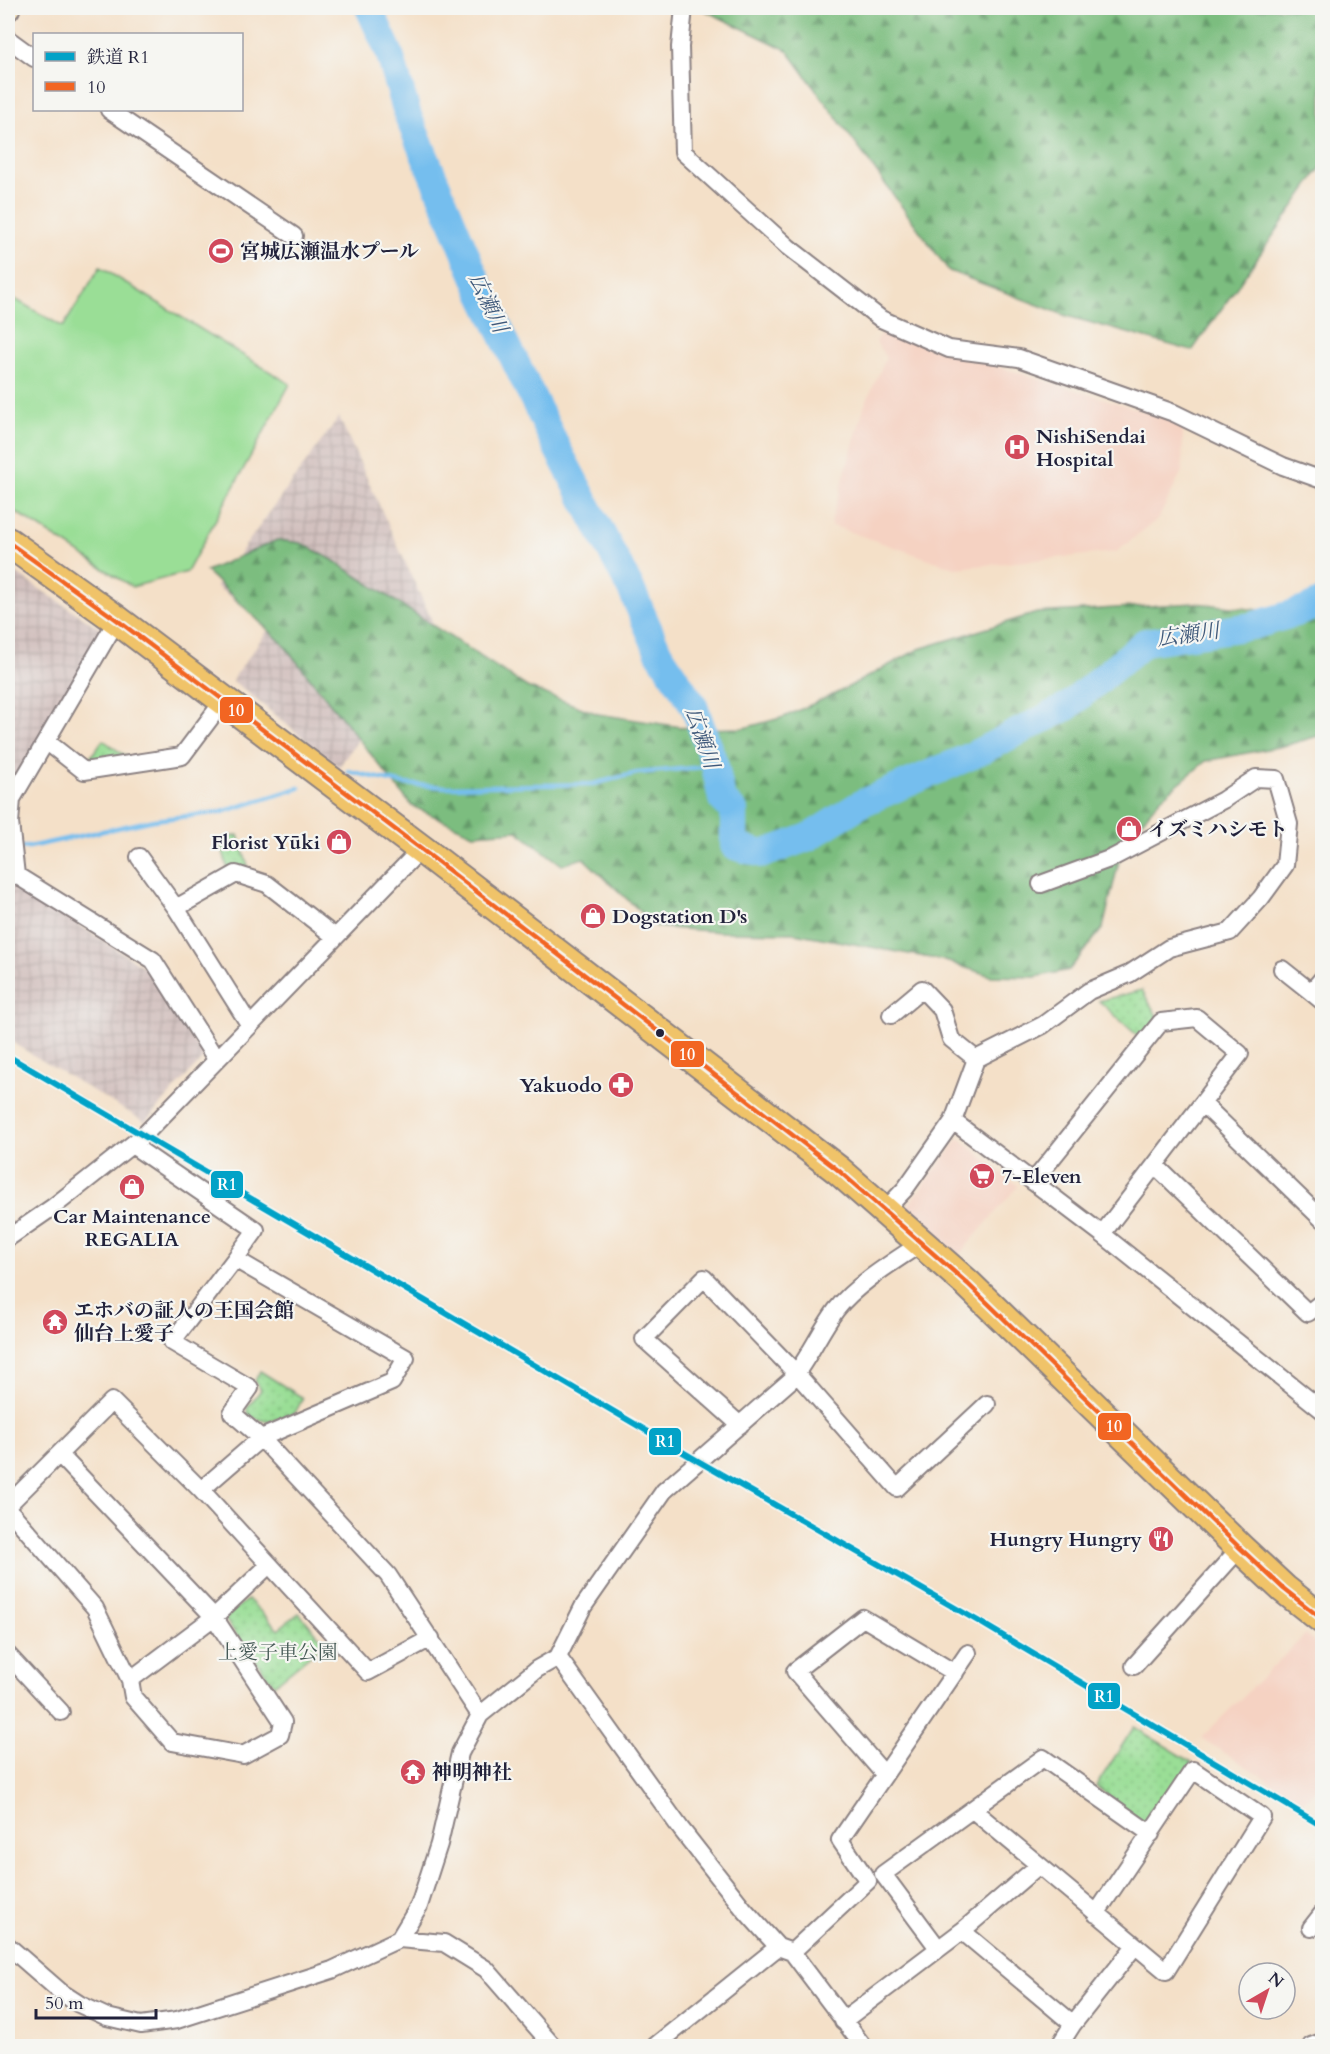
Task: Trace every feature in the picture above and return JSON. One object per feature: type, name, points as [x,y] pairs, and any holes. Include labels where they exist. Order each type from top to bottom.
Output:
[{"type":"highway","points":[[8,542],[117,620],[421,849],[764,1111],[885,1210],[923,1242],[1240,1548],[1284,1589],[1323,1619]]},
{"type":"street","points":[[684,8],[680,47],[683,152],[788,247],[881,319],[949,349],[1019,358],[1174,413],[1283,466],[1323,480]]},
{"type":"street","points":[[8,39],[33,57]]},
{"type":"street","points":[[111,111],[294,236]]},
{"type":"street","points":[[117,620],[12,799],[10,823],[16,874],[153,960],[216,1059]]},
{"type":"street","points":[[46,741],[84,771],[183,756],[224,700]]},
{"type":"street","points":[[885,1210],[905,1189],[953,1121],[976,1059],[1043,1025],[1089,991],[1129,974],[1168,948],[1230,932],[1261,898],[1286,865],[1289,824],[1276,778],[1256,778],[1223,800],[1112,858],[1041,884]]},
{"type":"street","points":[[8,1238],[53,1207],[132,1145],[333,936],[421,849]]},
{"type":"street","points":[[138,857],[176,908],[249,1024]]},
{"type":"street","points":[[176,908],[236,874],[267,884],[333,936]]},
{"type":"street","points":[[1282,969],[1317,997],[1323,979]]},
{"type":"street","points":[[891,1015],[922,988],[942,1010],[951,1039],[976,1059]]},
{"type":"street","points":[[1033,1182],[1161,1022],[1197,1018],[1240,1054],[1102,1234]]},
{"type":"street","points":[[1203,1104],[1323,1219]]},
{"type":"street","points":[[953,1121],[1102,1234],[1323,1410]]},
{"type":"street","points":[[132,1145],[256,1230],[171,1342],[250,1388],[232,1413],[261,1438],[388,1575],[480,1715]]},
{"type":"street","points":[[1156,1166],[1308,1313],[1323,1302]]},
{"type":"street","points":[[399,1939],[419,1906],[439,1844],[460,1753],[480,1715],[537,1669],[558,1657],[583,1607],[664,1491],[797,1374],[838,1308],[879,1272],[923,1242]]},
{"type":"street","points":[[201,1490],[261,1438],[392,1382],[406,1358],[235,1259]]},
{"type":"street","points":[[740,1425],[644,1339],[704,1278],[797,1374],[897,1488],[987,1404]]},
{"type":"street","points":[[59,1454],[214,1617],[283,1722],[280,1735],[243,1755],[172,1742],[134,1697],[130,1680],[95,1608],[8,1507],[59,1454],[112,1401],[201,1490],[268,1566],[368,1672],[431,1638]]},
{"type":"street","points":[[1134,1666],[1240,1548]]},
{"type":"street","points":[[130,1680],[214,1617],[268,1566]]},
{"type":"street","points":[[884,1774],[795,1671],[863,1618],[955,1674]]},
{"type":"street","points":[[655,2046],[785,1949],[868,1881],[840,1840],[968,1653]]},
{"type":"street","points":[[558,1657],[681,1828],[743,1908],[785,1949],[863,2046]]},
{"type":"street","points":[[10,1663],[61,1713]]},
{"type":"street","points":[[938,1948],[883,1874],[1043,1758],[1151,1834]]},
{"type":"street","points":[[974,1810],[1134,1947],[1166,1971],[1262,1817],[1193,1770],[1096,1914]]},
{"type":"street","points":[[843,2021],[962,1931],[1038,1866]]},
{"type":"street","points":[[1311,1928],[1323,1914]]},
{"type":"street","points":[[962,1931],[1073,2024]]},
{"type":"street","points":[[8,1946],[62,1993],[79,2004],[107,2017],[141,2025],[177,2020],[332,1970],[399,1939],[444,1943],[486,1969],[553,2046]]},
{"type":"street","points":[[1059,2046],[1073,2024],[1134,1947]]},
{"type":"street","points":[[1311,2046],[1323,2042]]},
{"type":"shaded area","name":"NishiSendai Hospital","points":[[882,331],[1183,423],[1182,471],[1159,518],[1116,552],[955,568],[830,525],[864,407],[886,358],[876,342]]},
{"type":"shaded area","points":[[339,417],[443,645],[395,687],[339,767],[232,680],[270,627],[216,586]]},
{"type":"shaded area","points":[[8,568],[105,632],[19,780],[8,772]]},
{"type":"shaded area","points":[[8,879],[147,969],[204,1057],[145,1122],[8,1040]]},
{"type":"shaded area","points":[[959,1138],[1018,1186],[959,1255],[907,1207]]},
{"type":"shaded area","points":[[1306,1634],[1322,1651],[1322,1783],[1303,1802],[1201,1738]]},
{"type":"green space","points":[[700,8],[1322,8],[1322,166],[1192,351],[1067,316],[949,271],[787,50]]},
{"type":"green space","points":[[100,267],[290,384],[187,572],[132,587],[8,507],[8,295],[63,327]]},
{"type":"green space","points":[[277,540],[301,543],[331,559],[527,687],[598,714],[694,729],[744,728],[784,717],[839,692],[919,649],[1037,613],[1195,603],[1322,617],[1322,735],[1283,746],[1206,761],[1161,798],[1123,844],[1103,928],[1069,970],[1035,977],[991,976],[942,960],[794,933],[722,932],[657,927],[583,858],[562,865],[517,831],[473,834],[412,806],[282,643],[206,571]]},
{"type":"green space","points":[[103,740],[132,761],[85,764]]},
{"type":"green space","points":[[238,835],[248,866],[228,870],[220,839]]},
{"type":"green space","points":[[1142,990],[1158,1018],[1140,1038],[1099,1001]]},
{"type":"green space","points":[[260,1371],[303,1398],[295,1413],[268,1422],[248,1416],[247,1408],[261,1390],[255,1381]]},
{"type":"green space","name":"上愛子車公園","points":[[248,1599],[278,1629],[299,1613],[325,1643],[274,1685],[224,1618]]},
{"type":"green space","points":[[1134,1727],[1192,1762],[1152,1824],[1144,1824],[1096,1786]]},
{"type":"waterway","name":"広瀬川","points":[[369,8],[389,52],[408,116],[483,295],[558,450],[632,591],[659,653],[694,706],[715,766],[722,799],[734,811],[734,846],[763,854],[809,837],[862,803],[971,756],[1067,707],[1145,642],[1252,626],[1305,610],[1322,602]]},
{"type":"waterway","points":[[348,771],[404,784],[446,787],[593,784],[637,773],[715,766]]},
{"type":"waterway","points":[[16,848],[154,820],[222,812],[299,788]]},
{"type":"rail line","name":"R1","points":[[8,1056],[698,1461],[978,1621],[1322,1826]]},
{"type":"transit line","name":"10","points":[[8,542],[117,620],[429,855],[838,1170],[968,1284],[1240,1548],[1284,1589],[1322,1619]]},
{"type":"place","name":"宮城広瀬温水プール","points":[[221,251]]},
{"type":"place","name":"NishiSendai Hospital","points":[[1017,447]]},
{"type":"place","name":"イズミハシモト","points":[[1129,829]]},
{"type":"place","name":"Florist Yūki","points":[[339,842]]},
{"type":"place","name":"Dogstation D's","points":[[593,916]]},
{"type":"place","name":"Yakuodo","points":[[621,1085]]},
{"type":"place","name":"7-Eleven","points":[[982,1176]]},
{"type":"place","name":"Car Maintenance REGALIA","points":[[132,1187]]},
{"type":"place","name":"エホバの証人の王国会館 仙台上愛子","points":[[55,1322]]},
{"type":"place","name":"Hungry Hungry","points":[[1161,1539]]},
{"type":"place","name":"神明神社","points":[[413,1772]]}]
